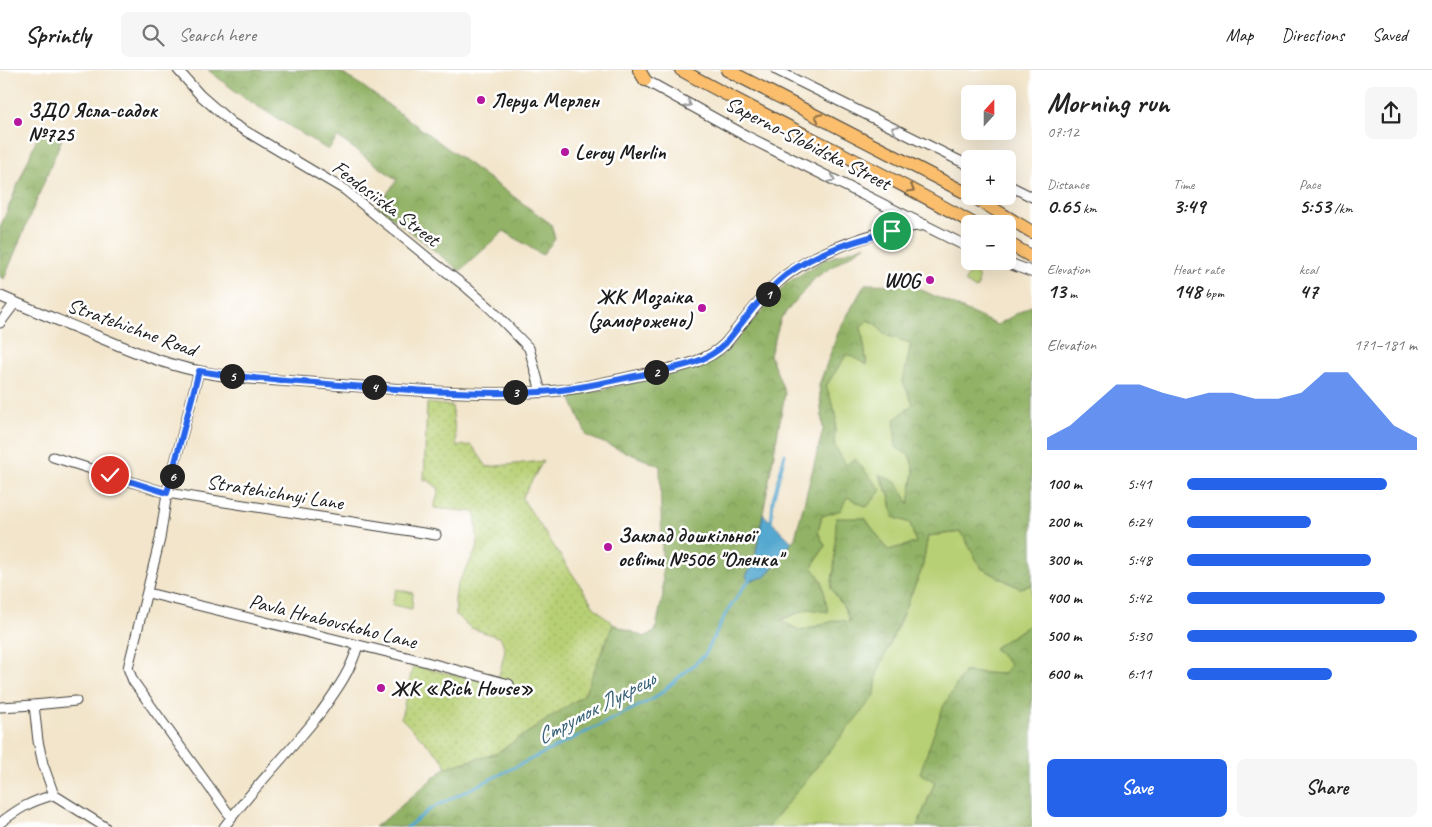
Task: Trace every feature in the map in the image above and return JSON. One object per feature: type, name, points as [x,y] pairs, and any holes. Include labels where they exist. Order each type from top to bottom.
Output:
[{"type":"main road","name":"Saperno-Slobidska Street","points":[[681,70],[871,167],[961,217]]},
{"type":"main road","name":"Saperno-Slobidska Street","points":[[727,70],[961,191]]},
{"type":"main road","name":"Saperno-Slobidska Street","points":[[986,205],[1032,232]]},
{"type":"main road","points":[[1016,248],[1032,258]]},
{"type":"street","name":"Feodosiiska Street","points":[[178,70],[200,95],[232,123],[345,190],[490,308],[529,348],[541,392]]},
{"type":"street","name":"Saperno-Slobidska Street","points":[[630,70],[642,75],[748,137],[961,244]]},
{"type":"street","points":[[776,70],[961,162]]},
{"type":"street","points":[[1016,189],[1032,197]]},
{"type":"street","name":"Stratehichne Road","points":[[0,296],[130,350],[199,371],[243,377],[366,387],[456,392],[541,392],[595,384],[668,369],[708,357],[725,344],[777,283],[787,274],[814,257],[862,239],[900,228],[924,226]]},
{"type":"street","points":[[1016,266],[1032,272]]},
{"type":"street","points":[[0,323],[15,303]]},
{"type":"street","points":[[199,371],[167,493],[160,539],[148,593],[128,668],[133,681],[232,817]]},
{"type":"street","name":"Stratehichnyi Lane","points":[[53,457],[167,493],[436,535]]},
{"type":"street","name":"Pavla Hrabovskoho Lane","points":[[148,593],[509,684]]},
{"type":"street","points":[[224,827],[303,735],[339,687],[355,658],[358,645]]},
{"type":"street","points":[[0,707],[76,701]]},
{"type":"street","points":[[34,705],[43,764],[54,795],[104,827]]},
{"type":"street","points":[[0,823],[19,808],[35,800],[54,795]]},
{"type":"green space","points":[[208,70],[336,70],[361,85],[551,224],[555,239],[542,255],[504,231],[460,271],[378,206],[397,180],[338,137],[328,150],[243,97]]},
{"type":"green space","points":[[41,128],[63,136],[4,279],[0,277],[0,228]]},
{"type":"green space","points":[[866,245],[815,278],[781,318],[770,355],[785,393],[754,563],[746,576],[749,581],[765,577],[795,538],[823,430],[819,385],[839,330],[865,284],[911,285],[997,325],[1032,305],[1032,585],[1020,588],[981,568],[961,532],[928,536],[922,569],[877,674],[875,695],[768,827],[374,827],[386,819],[446,767],[495,754],[584,695],[613,624],[644,637],[655,632],[663,595],[660,466],[587,436],[570,397],[694,369],[723,355],[787,283],[824,260]],"holes":[[[868,320],[876,324],[885,335],[911,343],[903,382],[913,404],[894,420],[896,447],[910,456],[914,471],[909,504],[897,483],[879,474],[890,497],[893,517],[910,523],[916,543],[888,550],[865,518],[836,518],[834,570],[831,588],[845,609],[850,622],[837,620],[801,631],[780,620],[808,609],[828,612],[822,581],[812,567],[825,546],[818,532],[822,516],[841,510],[847,497],[867,507],[881,490],[855,459],[846,465],[834,445],[836,414],[826,386],[847,354],[867,365],[861,327]]]},
{"type":"green space","points":[[970,270],[973,270],[978,277],[976,289],[965,282]]},
{"type":"green space","points":[[867,320],[876,324],[885,335],[911,343],[903,382],[913,404],[910,456],[914,471],[909,505],[879,475],[890,497],[893,517],[910,523],[916,543],[888,550],[865,518],[834,570],[831,588],[845,609],[850,622],[837,620],[801,631],[779,621],[808,609],[822,581],[812,567],[825,546],[818,532],[822,516],[841,510],[846,465],[834,445],[836,414],[826,386],[847,354],[867,364],[861,326]]},
{"type":"green space","points":[[427,403],[452,406],[457,446],[472,445],[487,467],[543,461],[522,498],[595,608],[613,624],[584,695],[495,754],[446,767],[443,760],[401,718],[413,666],[497,684],[505,650],[501,638],[471,628],[456,615],[455,599],[457,585],[478,547],[475,512],[434,508],[439,489],[428,480],[424,481]]},
{"type":"green space","points":[[962,532],[981,568],[1019,588],[1032,585],[1032,623],[994,648],[1010,665],[1004,674],[964,672],[935,782],[917,827],[768,827],[874,695],[877,674],[922,569],[928,536]]},
{"type":"green space","points":[[396,589],[413,593],[412,609],[392,605]]},
{"type":"green space","points":[[1032,623],[1032,827],[917,827],[935,782],[920,773],[943,707],[964,672],[1004,674],[1010,665],[994,648]]},
{"type":"water","points":[[763,514],[792,542],[765,577],[749,581],[746,576],[754,563]]},
{"type":"waterway","name":"Струмок Лукрець","points":[[771,525],[773,500],[785,454]]},
{"type":"waterway","name":"Струмок Лукрець","points":[[407,827],[432,808],[655,698],[705,655],[726,613],[751,577]]},
{"type":"place","name":"Леруа Мерлен","points":[[481,100]]},
{"type":"place","name":"ЗДО Ясла-садок №725","points":[[18,122]]},
{"type":"place","name":"Leroy Merlin","points":[[565,152]]},
{"type":"place","name":"WOG","points":[[930,280]]},
{"type":"place","name":"ЖК Мозаіка (заморожено)","points":[[702,308]]},
{"type":"place","name":"Заклад дошкільної освіти №506 \"Оленка\"","points":[[608,547]]},
{"type":"place","name":"ЖК «Rich House»","points":[[381,688]]},
{"type":"route","points":[[110,475],[167,493],[199,371],[243,377],[456,392],[541,392],[595,384],[668,369],[708,357],[725,344],[777,283],[787,274],[814,257],[838,247],[892,231]]}]
